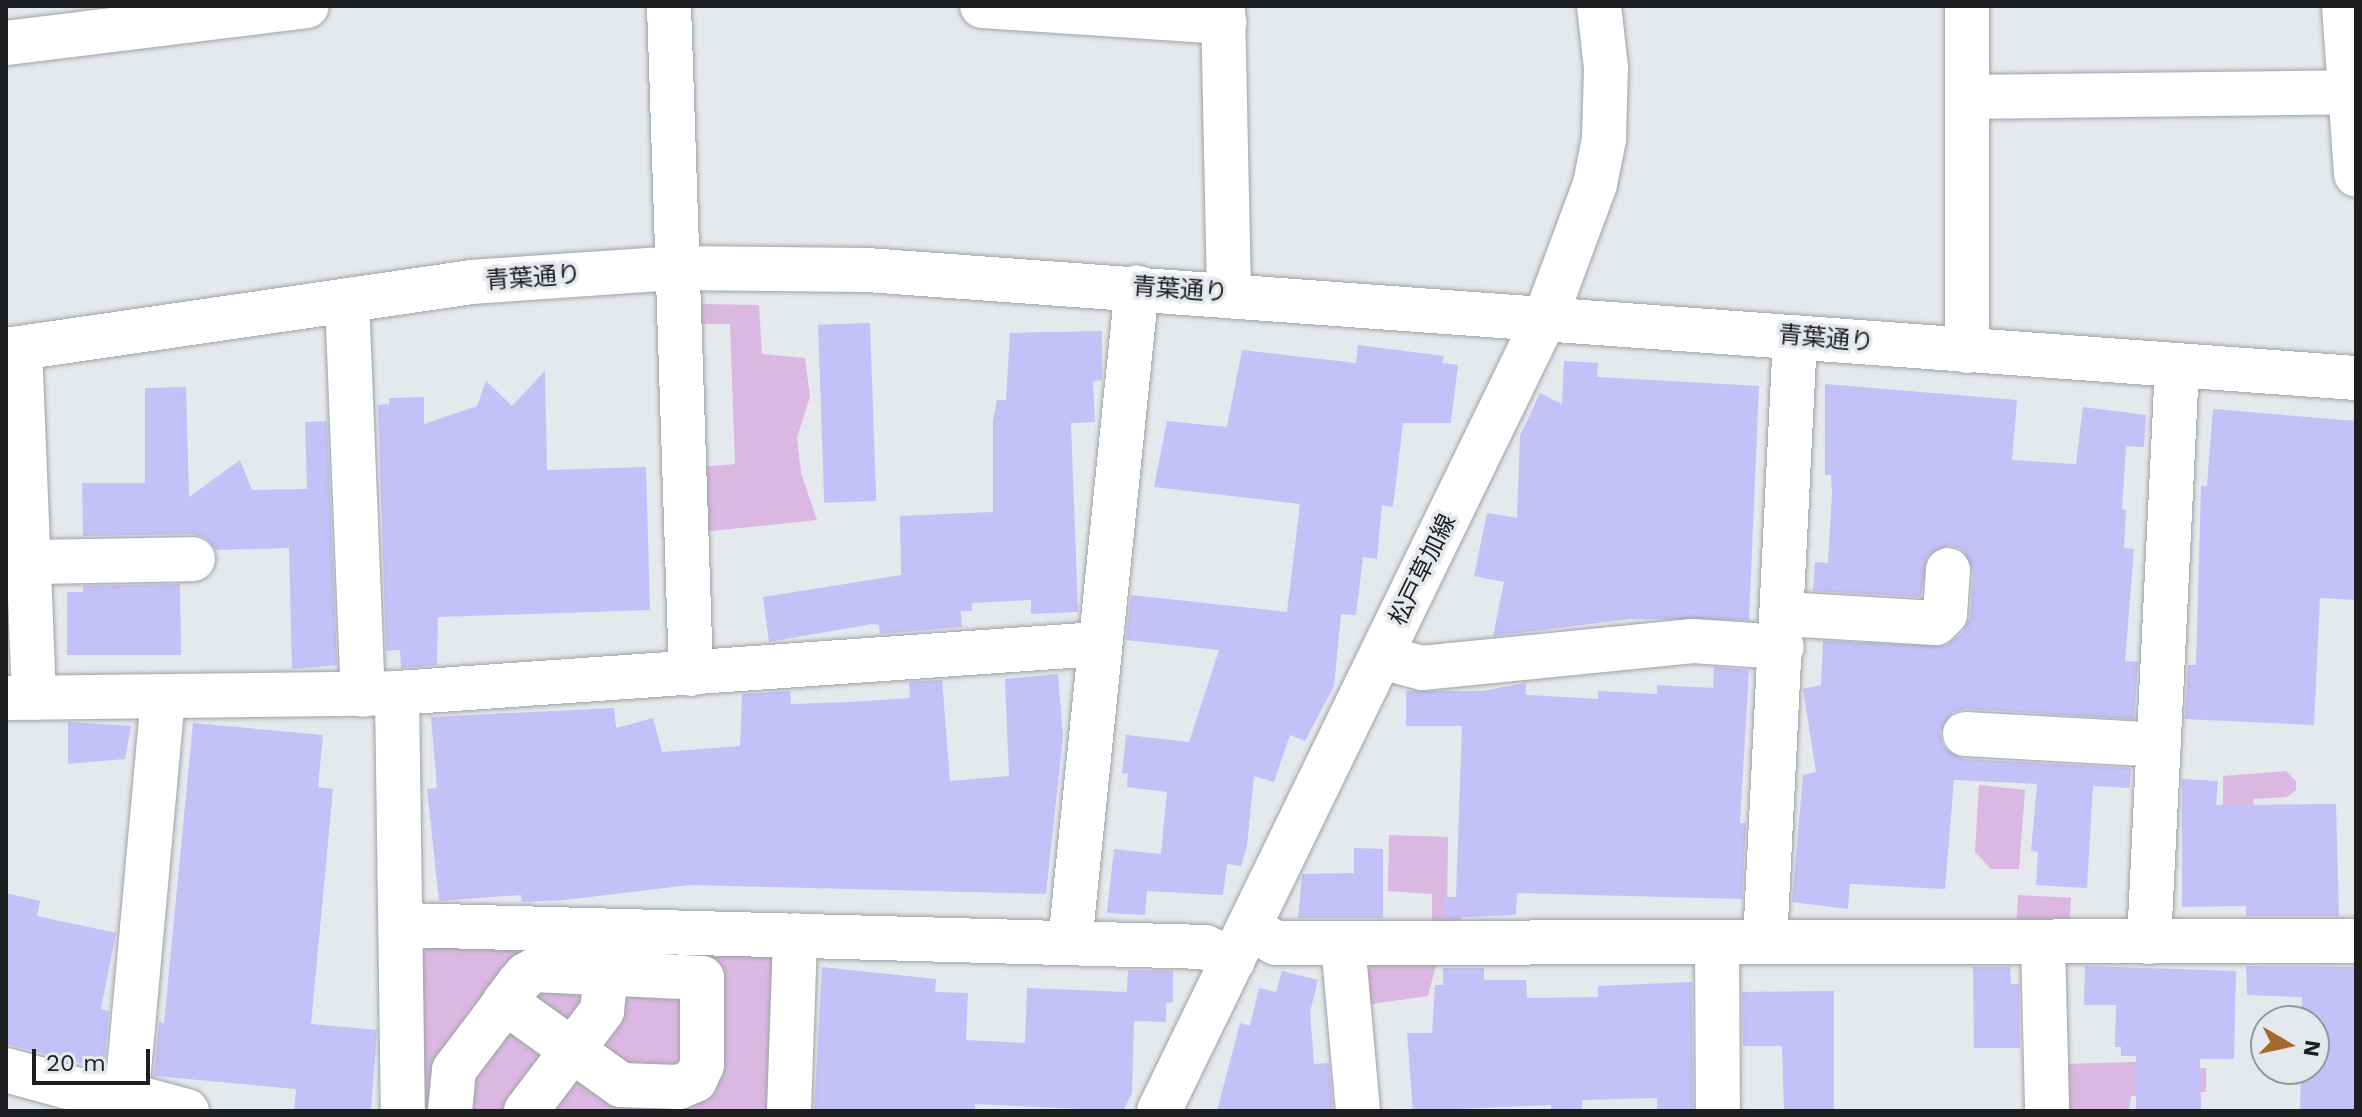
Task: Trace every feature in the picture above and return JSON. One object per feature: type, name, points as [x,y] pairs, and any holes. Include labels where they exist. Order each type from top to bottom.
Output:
[{"type":"street","points":[[6,43],[178,15],[307,6]]},
{"type":"street","points":[[669,6],[691,674]]},
{"type":"street","points":[[982,6],[1223,14],[1229,293]]},
{"type":"street","name":"松戸草加線","points":[[1159,1111],[1546,316],[1595,184],[1604,139],[1606,68],[1599,6]]},
{"type":"street","points":[[1967,6],[1967,351]]},
{"type":"street","points":[[2344,6],[2356,175]]},
{"type":"street","points":[[1967,97],[2350,92]]},
{"type":"street","name":"青葉通り","points":[[13,349],[471,282],[678,268],[867,270],[1229,293],[2177,367],[2356,378]]},
{"type":"street","points":[[1070,943],[1098,644],[1137,287]]},
{"type":"street","points":[[347,300],[380,694],[404,925],[403,1111]]},
{"type":"street","points":[[1765,942],[1783,630],[1795,337]]},
{"type":"street","points":[[13,349],[28,562],[20,698],[380,694],[1098,644]]},
{"type":"street","points":[[2149,942],[2177,367]]},
{"type":"street","points":[[28,562],[193,559]]},
{"type":"street","points":[[1381,657],[1422,668],[1783,630],[1936,623],[1945,614],[1948,570]]},
{"type":"street","points":[[127,1095],[163,697]]},
{"type":"street","points":[[1965,734],[2159,745]]},
{"type":"street","points":[[404,925],[1205,947],[1276,943],[2356,941]]},
{"type":"street","points":[[789,1111],[795,935]]},
{"type":"street","points":[[1717,942],[1718,1111]]},
{"type":"street","points":[[2043,942],[2047,1111]]},
{"type":"street","points":[[1343,943],[1358,1111]]},
{"type":"street","points":[[450,1111],[454,1070],[505,1002],[535,970],[702,978],[702,1065],[695,1080],[679,1087],[621,1085],[505,1002]]},
{"type":"street","points":[[526,1111],[602,1011],[606,972]]},
{"type":"street","points":[[6,1070],[93,1094],[127,1095],[187,1111]]},
{"type":"shaded area","points":[[698,304],[759,305],[762,354],[805,358],[810,397],[797,437],[801,473],[817,520],[703,532],[701,467],[735,464],[730,324],[698,324]]},
{"type":"shaded area","points":[[2286,771],[2296,781],[2296,790],[2287,797],[2254,799],[2247,843],[2223,849],[2223,776]]},
{"type":"shaded area","points":[[1979,785],[2025,790],[2019,869],[1991,869],[1975,852]]},
{"type":"shaded area","points":[[1389,835],[1448,837],[1447,914],[1461,917],[1462,928],[1432,928],[1432,894],[1388,891]]},
{"type":"shaded area","points":[[2018,895],[2071,898],[2069,930],[2016,927]]},
{"type":"shaded area","points":[[434,940],[769,951],[781,963],[777,1111],[422,1111],[421,955]]},
{"type":"shaded area","points":[[1379,958],[1438,958],[1428,996],[1365,1005],[1362,977]]},
{"type":"shaded area","points":[[2169,1061],[2170,1070],[2206,1068],[2206,1092],[2131,1096],[2129,1111],[2062,1111],[2062,1064]]},
{"type":"building","points":[[870,323],[876,501],[824,503],[818,325]]},
{"type":"building","points":[[1102,331],[1102,380],[1093,381],[1095,422],[1071,423],[1078,612],[1031,614],[1031,600],[972,603],[972,611],[961,611],[962,627],[880,634],[879,625],[872,624],[769,642],[763,597],[901,575],[900,516],[993,512],[993,420],[997,400],[1006,400],[1010,333]]},
{"type":"building","points":[[1358,345],[1444,356],[1442,363],[1458,365],[1451,423],[1403,423],[1393,507],[1382,505],[1377,559],[1363,557],[1356,615],[1341,614],[1334,686],[1305,741],[1290,735],[1274,782],[1254,776],[1247,846],[1241,866],[1227,864],[1223,895],[1147,891],[1145,915],[1107,913],[1114,849],[1161,854],[1167,792],[1127,787],[1128,774],[1122,773],[1126,735],[1189,742],[1219,650],[1126,640],[1131,595],[1287,612],[1300,504],[1154,487],[1167,421],[1227,427],[1242,350],[1356,363]]},
{"type":"building","points":[[1564,361],[1598,363],[1597,377],[1759,386],[1749,620],[1630,619],[1493,636],[1504,582],[1474,576],[1487,513],[1517,518],[1520,436],[1540,393],[1562,404]]},
{"type":"building","points":[[545,371],[547,470],[646,467],[650,610],[438,617],[437,665],[401,668],[400,650],[386,651],[378,405],[389,404],[389,398],[424,397],[424,424],[477,406],[486,381],[512,406]]},
{"type":"building","points":[[1825,384],[2017,400],[2012,460],[2076,464],[2083,407],[2146,415],[2144,447],[2126,446],[2122,509],[2126,510],[2124,548],[2134,549],[2125,661],[2138,662],[2134,719],[1966,709],[1953,712],[1940,732],[1943,746],[1963,759],[2131,768],[2130,788],[2093,786],[2087,888],[2036,885],[2038,852],[2031,851],[2037,784],[1954,780],[1945,889],[1850,884],[1848,909],[1792,902],[1803,775],[1816,772],[1803,689],[1821,685],[1823,641],[1945,646],[1963,632],[1970,617],[1973,572],[1963,550],[1949,545],[1927,557],[1921,597],[1813,591],[1815,562],[1828,563],[1832,493],[1831,475],[1825,475]]},
{"type":"building","points":[[186,387],[189,497],[240,460],[252,490],[307,489],[305,422],[327,421],[337,665],[292,669],[289,548],[216,550],[206,538],[193,534],[83,536],[82,483],[145,483],[145,388]]},
{"type":"building","points":[[2213,409],[2356,421],[2356,600],[2320,598],[2314,725],[2185,719],[2188,665],[2196,665],[2201,486],[2207,486]]},
{"type":"building","points":[[180,584],[181,655],[67,655],[67,592],[83,592],[83,586]]},
{"type":"building","points":[[1714,667],[1749,670],[1740,823],[1746,823],[1742,899],[1517,893],[1516,915],[1443,918],[1443,897],[1456,897],[1462,726],[1406,726],[1406,691],[1483,691],[1526,683],[1526,695],[1598,699],[1598,691],[1657,694],[1657,685],[1713,688]]},
{"type":"building","points":[[1058,674],[1063,736],[1046,894],[690,885],[565,900],[522,902],[521,895],[439,901],[427,789],[437,788],[431,717],[614,708],[616,728],[653,718],[662,752],[740,746],[742,694],[790,691],[791,704],[910,698],[909,682],[942,680],[950,781],[1009,776],[1005,679]]},
{"type":"building","points":[[68,722],[131,726],[125,759],[68,764]]},
{"type":"building","points":[[193,723],[323,735],[318,787],[333,789],[311,1024],[377,1030],[371,1111],[294,1111],[296,1089],[154,1076],[159,1022],[164,1023]]},
{"type":"building","points":[[2182,779],[2218,781],[2216,805],[2336,804],[2339,916],[2246,916],[2246,906],[2182,907]]},
{"type":"building","points":[[1354,848],[1383,849],[1383,918],[1298,918],[1302,874],[1354,873]]},
{"type":"building","points":[[6,893],[40,901],[37,916],[116,933],[101,1009],[109,1011],[104,1069],[6,1044]]},
{"type":"building","points":[[2085,966],[2236,971],[2234,1059],[2200,1059],[2201,1111],[2136,1111],[2136,1056],[2121,1056],[2121,1047],[2115,1047],[2116,1005],[2084,1005]]},
{"type":"building","points":[[2246,966],[2356,967],[2356,1111],[2300,1111],[2301,1085],[2330,1085],[2330,1005],[2302,1005],[2302,997],[2247,995]]},
{"type":"building","points":[[822,967],[936,979],[935,992],[968,993],[966,1040],[1025,1043],[1027,988],[1127,992],[1128,970],[1173,971],[1173,1002],[1166,1003],[1166,1022],[1134,1021],[1132,1093],[1123,1111],[975,1104],[975,1111],[814,1111]]},
{"type":"building","points":[[1973,967],[2010,967],[2011,984],[2019,984],[2020,1048],[1974,1048]]},
{"type":"building","points":[[1443,968],[1484,968],[1484,980],[1526,980],[1527,998],[1598,997],[1598,986],[1692,982],[1693,1109],[1657,1109],[1657,1098],[1582,1100],[1582,1111],[1551,1111],[1551,1105],[1413,1111],[1407,1033],[1432,1033],[1435,985],[1443,985]]},
{"type":"building","points":[[1282,971],[1318,980],[1310,1012],[1314,1064],[1329,1063],[1333,1111],[1217,1111],[1240,1023],[1250,1026],[1259,988],[1276,992]]},
{"type":"building","points":[[1834,991],[1834,1111],[1784,1111],[1782,1046],[1743,1046],[1742,992]]}]
